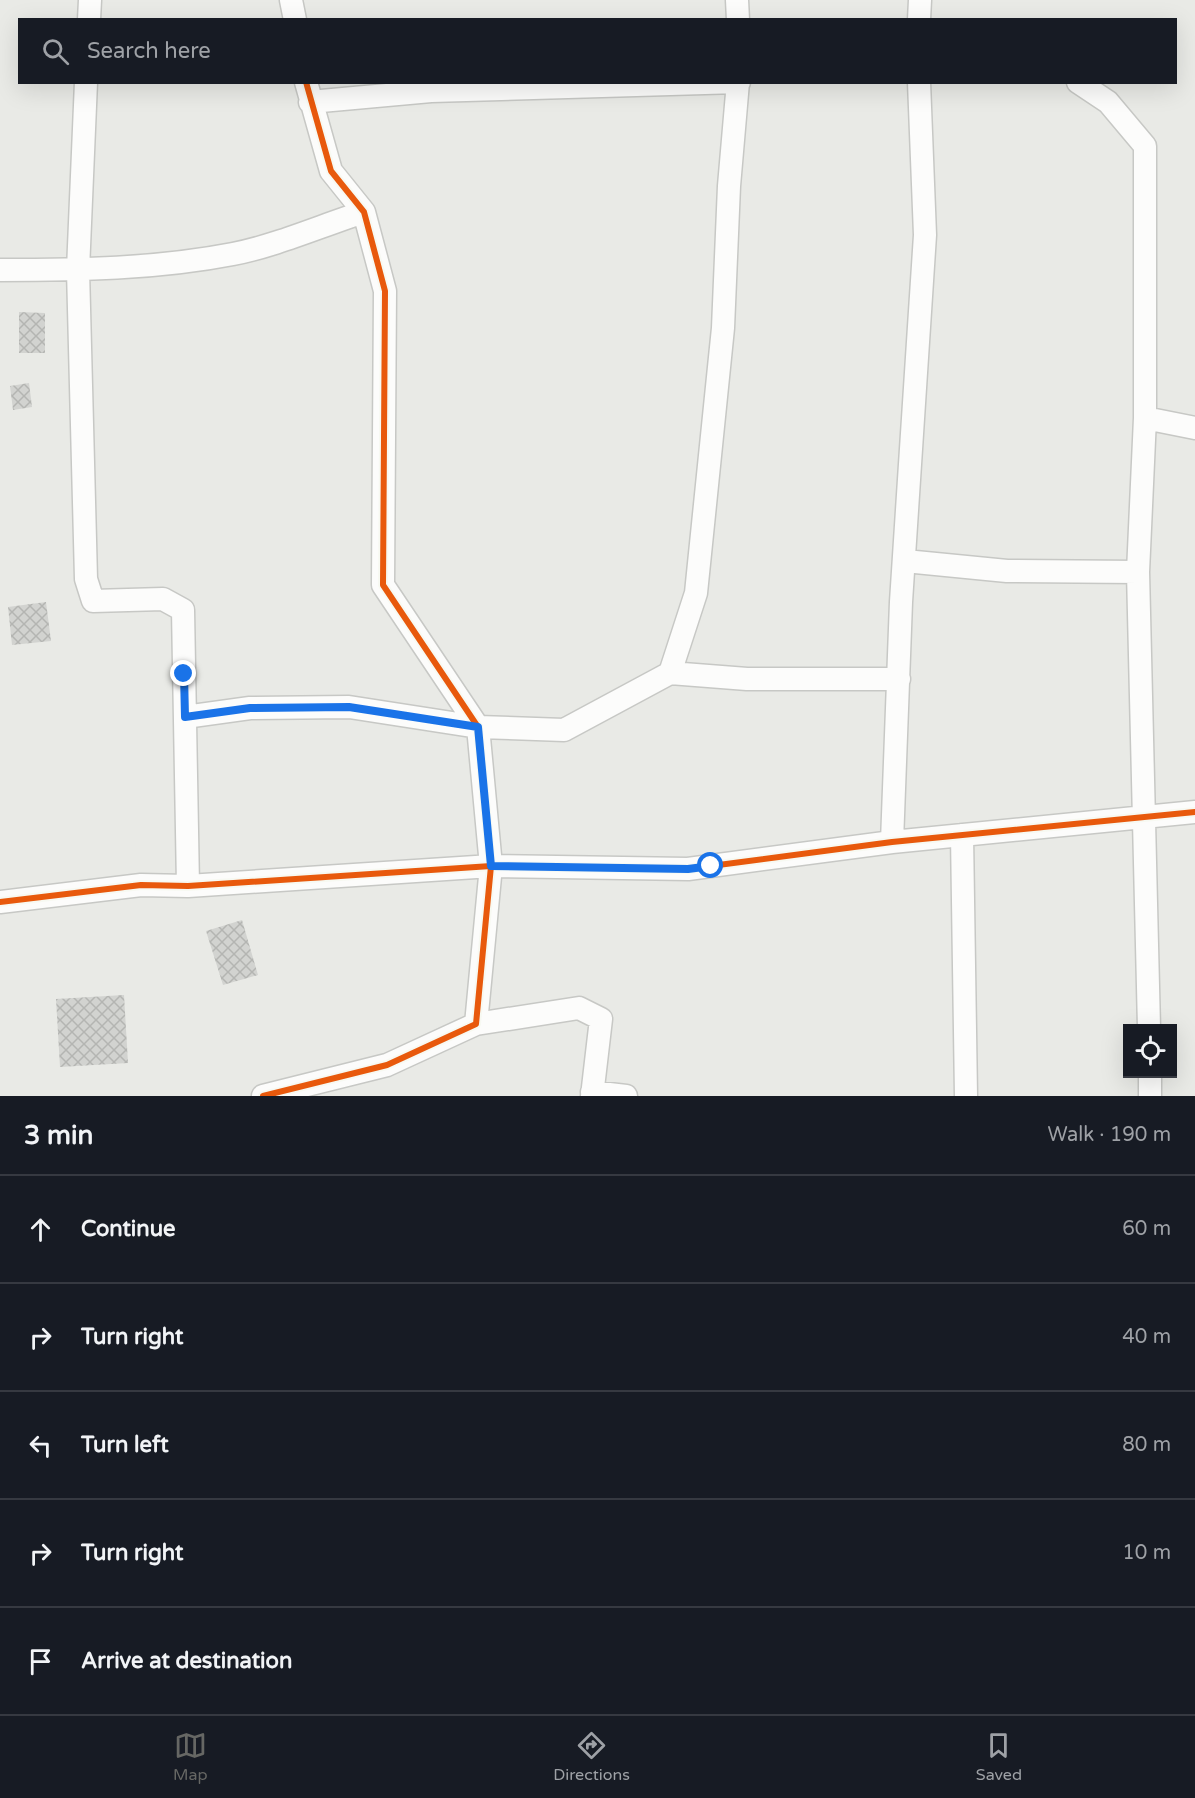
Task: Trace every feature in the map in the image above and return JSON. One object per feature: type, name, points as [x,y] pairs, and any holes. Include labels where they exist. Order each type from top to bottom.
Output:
[{"type":"street","points":[[89,18],[90,0]]},
{"type":"street","points":[[291,0],[295,18]]},
{"type":"street","points":[[737,0],[738,18]]},
{"type":"street","points":[[919,18],[920,0]]},
{"type":"street","points":[[86,84],[78,270],[86,579],[93,600],[163,599],[183,610],[188,886]]},
{"type":"street","points":[[476,1024],[491,866],[478,727],[383,585],[386,291],[364,212],[331,171],[308,92],[668,84]]},
{"type":"street","points":[[670,673],[696,593],[723,328],[729,186],[739,84]]},
{"type":"street","points":[[892,842],[904,561],[925,235],[919,84]]},
{"type":"street","points":[[1081,84],[1108,102],[1145,146],[1144,418],[1138,572],[1149,1024]]},
{"type":"street","points":[[0,270],[138,267],[235,254],[364,212]]},
{"type":"street","points":[[1144,418],[1195,428]]},
{"type":"street","points":[[904,561],[1006,571],[1138,572]]},
{"type":"street","points":[[185,717],[250,708],[349,707],[478,727],[564,730],[670,673],[747,679],[899,679]]},
{"type":"street","points":[[0,902],[141,885],[188,886],[491,866],[688,869],[892,842],[1195,812]]},
{"type":"street","points":[[962,835],[966,1096]]},
{"type":"street","points":[[263,1096],[325,1088],[387,1065],[476,1024],[579,1008],[601,1019],[592,1094],[626,1096]]},
{"type":"street","points":[[1150,1078],[1150,1096]]},
{"type":"building","points":[[19,312],[45,313],[45,353],[19,353]]},
{"type":"building","points":[[29,383],[32,407],[13,410],[10,386]]},
{"type":"building","points":[[46,602],[51,641],[12,645],[8,607]]},
{"type":"building","points":[[242,920],[258,975],[223,985],[206,931]]},
{"type":"building","points":[[124,995],[128,1063],[60,1067],[56,999]]},
{"type":"cycle path","points":[[263,1096],[387,1065],[476,1024],[491,866],[478,727],[383,585],[385,291],[364,212],[331,171],[307,84]]},
{"type":"cycle path","points":[[0,902],[141,885],[188,886],[491,866],[688,869],[892,842],[1195,812]]},
{"type":"route","points":[[184,674],[185,717],[250,708],[349,707],[478,727],[491,866],[688,869],[711,866]]}]
